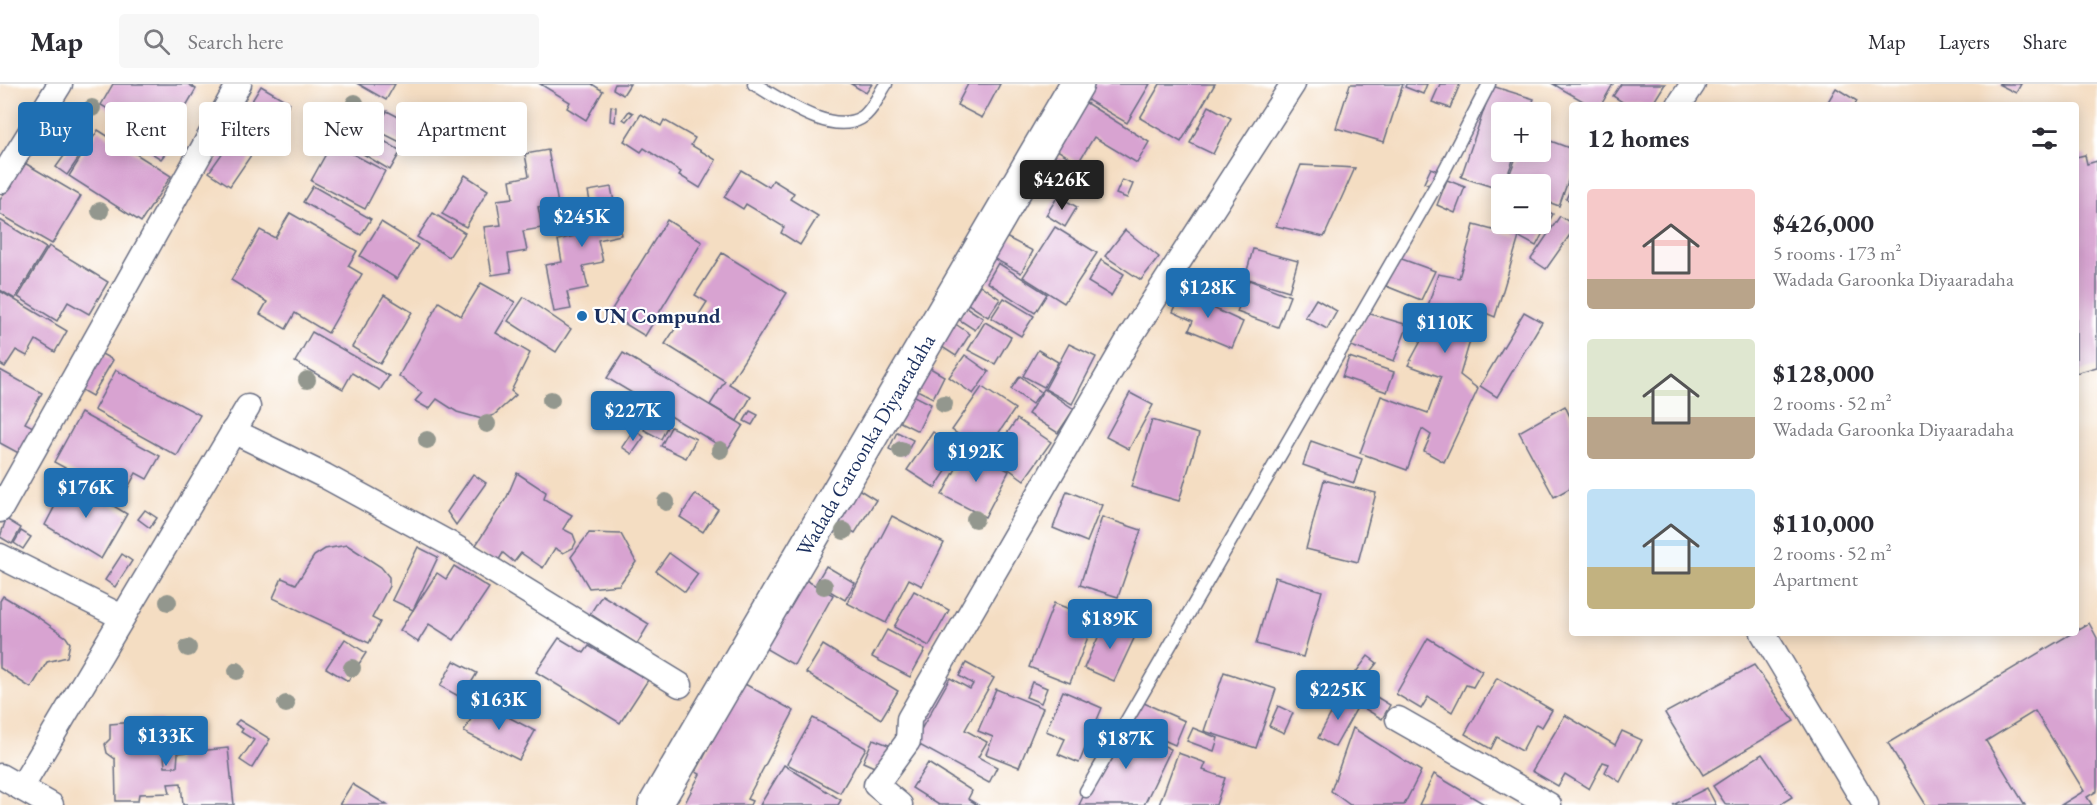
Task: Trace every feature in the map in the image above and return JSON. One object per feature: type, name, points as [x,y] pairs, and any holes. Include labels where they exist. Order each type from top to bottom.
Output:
[{"type":"main road","name":"Wadada Garoonka Diyaaradaha","points":[[656,805],[1077,84]]},
{"type":"street","points":[[0,181],[60,84]]},
{"type":"street","points":[[0,510],[239,84]]},
{"type":"street","points":[[900,805],[876,785],[908,741],[909,719],[1130,337],[1293,84]]},
{"type":"street","points":[[1681,102],[1693,84]]},
{"type":"street","points":[[21,788],[248,407]]},
{"type":"street","points":[[233,431],[325,476],[450,544],[680,685]]},
{"type":"street","points":[[0,556],[122,617]]},
{"type":"street","points":[[1765,636],[1866,805]]},
{"type":"street","points":[[1398,719],[1549,805]]},
{"type":"street","points":[[0,776],[51,805]]},
{"type":"lane","points":[[754,84],[816,118],[845,123],[861,118],[867,113],[886,84]]},
{"type":"lane","points":[[1086,791],[1442,175],[1489,84]]},
{"type":"building","points":[[113,84],[188,84],[196,89],[187,104],[187,102],[105,102],[105,107],[101,105]]},
{"type":"building","points":[[358,84],[395,84],[386,100]]},
{"type":"building","points":[[540,84],[592,84],[603,91],[586,120],[567,108],[570,102]]},
{"type":"building","points":[[615,84],[630,84],[623,95],[613,89]]},
{"type":"building","points":[[851,84],[872,84],[866,93]]},
{"type":"building","points":[[968,84],[1000,84],[982,118],[957,105]]},
{"type":"building","points":[[1092,84],[1150,84],[1127,123],[1084,98]]},
{"type":"building","points":[[1160,84],[1215,84],[1181,142],[1140,118]]},
{"type":"building","points":[[1350,84],[1403,84],[1384,142],[1336,128]]},
{"type":"building","points":[[1406,84],[1427,84],[1423,94],[1405,87]]},
{"type":"building","points":[[1440,84],[1460,84],[1450,108],[1432,102]]},
{"type":"building","points":[[1553,84],[1613,84],[1603,102],[1585,102]]},
{"type":"building","points":[[1621,84],[1665,84],[1654,102],[1622,102],[1613,96]]},
{"type":"building","points":[[1998,84],[2021,84],[2016,93]]},
{"type":"building","points":[[261,86],[288,102],[251,102]]},
{"type":"building","points":[[1492,86],[1534,99],[1533,102],[1491,102],[1491,162],[1512,162],[1508,174],[1491,174],[1491,187],[1461,177]]},
{"type":"building","points":[[1836,88],[1857,101],[1856,102],[1828,102]]},
{"type":"building","points":[[1083,101],[1149,142],[1137,163],[1094,137],[1078,163],[1054,148]]},
{"type":"building","points":[[611,106],[616,107],[615,122],[610,121]]},
{"type":"building","points":[[1209,106],[1231,118],[1213,154],[1190,143]]},
{"type":"building","points":[[387,111],[396,116],[396,140],[384,134],[384,116]]},
{"type":"building","points":[[629,111],[633,113],[626,121],[623,119]]},
{"type":"building","points":[[641,114],[661,126],[664,120],[695,138],[691,145],[716,160],[700,188],[679,175],[681,172],[644,148],[641,152],[624,141]]},
{"type":"building","points":[[98,130],[105,134],[105,156],[139,156],[171,176],[141,222],[69,176],[82,156],[93,156],[93,138]]},
{"type":"building","points":[[384,141],[396,148],[396,156],[398,156],[390,170],[366,156],[384,156]]},
{"type":"building","points":[[1551,141],[1569,148],[1569,178],[1559,206],[1551,203],[1551,174],[1510,174],[1514,162],[1551,162]]},
{"type":"building","points":[[548,150],[558,204],[538,207],[542,228],[523,231],[527,251],[508,254],[511,272],[492,275],[484,227],[501,225],[497,200],[513,198],[510,180],[529,176],[525,156],[527,154]]},
{"type":"building","points":[[2085,155],[2087,164],[2097,161],[2097,367],[2079,372],[2079,156]]},
{"type":"building","points":[[64,156],[80,156],[67,175],[56,167]]},
{"type":"building","points":[[220,156],[250,156],[230,186],[209,172]]},
{"type":"building","points":[[325,156],[357,156],[385,171],[365,209],[311,181]]},
{"type":"building","points":[[1059,157],[1075,166],[1059,195],[1043,186]]},
{"type":"building","points":[[23,162],[81,196],[52,244],[0,214],[0,200]]},
{"type":"building","points":[[1301,165],[1355,168],[1324,237],[1276,226]]},
{"type":"building","points":[[1431,168],[1444,174],[1437,189],[1424,183]]},
{"type":"building","points":[[741,170],[769,187],[773,180],[794,193],[790,199],[818,216],[800,245],[781,233],[784,227],[746,204],[743,209],[724,197]]},
{"type":"building","points":[[465,175],[488,190],[466,227],[442,214]]},
{"type":"building","points":[[1122,180],[1133,184],[1127,198],[1116,194]]},
{"type":"building","points":[[1447,180],[1465,187],[1455,213],[1437,205]]},
{"type":"building","points":[[313,186],[371,219],[361,235],[303,202]]},
{"type":"building","points":[[611,187],[621,235],[598,240],[603,262],[583,266],[588,288],[567,292],[571,309],[554,312],[545,265],[562,262],[558,240],[575,236],[571,217],[592,213],[588,191]]},
{"type":"building","points":[[1058,196],[1077,207],[1065,227],[1046,215]]},
{"type":"building","points":[[290,213],[357,251],[348,266],[362,274],[328,333],[295,313],[286,329],[260,314],[267,302],[231,280],[260,230],[275,238]]},
{"type":"building","points":[[433,213],[465,233],[449,257],[417,237]]},
{"type":"building","points":[[1560,216],[1569,222],[1569,236],[1546,269],[1531,259],[1548,234],[1551,234],[1551,229]]},
{"type":"building","points":[[0,220],[46,248],[15,299],[0,290]]},
{"type":"building","points":[[667,220],[702,242],[645,336],[609,314]]},
{"type":"building","points":[[381,222],[418,245],[397,279],[360,256]]},
{"type":"building","points":[[1474,225],[1491,230],[1491,234],[1519,237],[1495,317],[1474,308],[1473,313],[1466,318],[1434,308],[1475,324],[1460,375],[1478,389],[1444,462],[1424,451],[1431,435],[1422,429],[1407,470],[1360,453],[1381,396],[1428,413],[1441,377],[1408,365],[1422,339],[1428,306],[1438,274],[1459,278]]},
{"type":"building","points":[[1055,227],[1097,253],[1064,303],[1023,277]]},
{"type":"building","points":[[1125,230],[1159,257],[1141,280],[1105,256]]},
{"type":"building","points":[[998,233],[1033,251],[1021,273],[987,255]]},
{"type":"building","points":[[1514,234],[1542,234],[1536,246]]},
{"type":"building","points":[[49,246],[108,282],[89,314],[68,302],[57,321],[18,297]]},
{"type":"building","points":[[1253,249],[1298,261],[1289,291],[1245,278]]},
{"type":"building","points":[[722,253],[787,293],[729,384],[751,397],[737,421],[710,405],[725,381],[665,344],[683,317],[693,324],[707,302],[695,295]]},
{"type":"building","points":[[1399,258],[1435,271],[1421,300],[1386,286]]},
{"type":"building","points":[[1101,260],[1124,274],[1111,296],[1088,282]]},
{"type":"building","points":[[998,263],[1047,294],[1035,313],[987,282]]},
{"type":"building","points":[[1249,280],[1290,296],[1278,327],[1237,312]]},
{"type":"building","points":[[481,283],[515,302],[496,333],[530,353],[511,391],[516,395],[494,415],[482,419],[457,412],[437,399],[429,409],[415,401],[422,393],[399,376],[439,302],[461,316]]},
{"type":"building","points":[[980,285],[1000,299],[988,317],[968,304]]},
{"type":"building","points":[[1185,287],[1208,296],[1204,304],[1243,322],[1232,348],[1189,330],[1193,321],[1173,312]]},
{"type":"building","points":[[0,291],[67,331],[55,352],[36,340],[27,356],[16,350],[5,367],[0,364]]},
{"type":"building","points":[[384,295],[412,312],[380,364],[352,347]]},
{"type":"building","points":[[524,297],[571,329],[556,352],[508,321]]},
{"type":"building","points":[[1004,298],[1034,316],[1021,336],[991,318]]},
{"type":"building","points":[[1316,299],[1337,311],[1327,329],[1305,317]]},
{"type":"building","points":[[966,307],[983,318],[975,330],[958,319]]},
{"type":"building","points":[[1524,312],[1542,322],[1497,397],[1480,386]]},
{"type":"building","points":[[1367,313],[1408,325],[1394,361],[1351,346]]},
{"type":"building","points":[[985,322],[1011,337],[995,364],[968,350]]},
{"type":"building","points":[[954,323],[970,334],[956,356],[939,345]]},
{"type":"building","points":[[312,332],[389,376],[380,390],[352,373],[343,389],[295,362]]},
{"type":"building","points":[[1069,344],[1096,357],[1072,404],[1045,389]]},
{"type":"building","points":[[1038,350],[1058,362],[1044,387],[1023,376]]},
{"type":"building","points":[[98,352],[113,360],[92,396],[78,388]]},
{"type":"building","points":[[623,353],[743,425],[727,450],[607,378]]},
{"type":"building","points":[[965,355],[989,372],[973,394],[949,377]]},
{"type":"building","points":[[1349,357],[1394,372],[1387,392],[1342,377]]},
{"type":"building","points":[[925,365],[944,376],[933,398],[913,388]]},
{"type":"building","points":[[0,370],[42,393],[25,423],[39,430],[24,456],[0,443]]},
{"type":"building","points":[[116,370],[200,415],[177,456],[94,410]]},
{"type":"building","points":[[1020,376],[1041,392],[1032,404],[1011,389]]},
{"type":"building","points":[[982,387],[1015,409],[985,453],[952,430]]},
{"type":"building","points":[[1044,389],[1074,409],[1058,433],[1028,414]]},
{"type":"building","points":[[909,393],[931,404],[918,431],[896,420]]},
{"type":"building","points":[[1130,393],[1153,405],[1129,449],[1106,437]]},
{"type":"building","points":[[1565,406],[1569,415],[1569,489],[1554,497],[1519,432]]},
{"type":"building","points":[[750,411],[758,415],[752,425],[744,421]]},
{"type":"building","points":[[81,413],[160,456],[147,479],[136,473],[122,499],[54,462]]},
{"type":"building","points":[[652,414],[669,423],[661,439],[644,430]]},
{"type":"building","points":[[1017,419],[1051,442],[1024,480],[991,456]]},
{"type":"building","points":[[1152,420],[1199,434],[1179,501],[1131,487]]},
{"type":"building","points":[[671,427],[696,439],[686,458],[661,446]]},
{"type":"building","points":[[634,429],[644,437],[632,454],[622,447]]},
{"type":"building","points":[[897,432],[913,440],[905,457],[889,449]]},
{"type":"building","points":[[933,432],[960,450],[935,488],[907,470]]},
{"type":"building","points":[[1311,441],[1362,459],[1354,483],[1303,465]]},
{"type":"building","points":[[967,448],[1009,471],[985,517],[942,495]]},
{"type":"building","points":[[517,473],[546,492],[544,499],[572,515],[563,529],[573,534],[576,542],[573,548],[563,553],[555,548],[543,568],[521,553],[514,562],[503,553],[497,563],[474,548],[507,497]]},
{"type":"building","points":[[473,474],[486,483],[456,525],[447,512]]},
{"type":"building","points":[[69,479],[127,514],[101,559],[45,525]]},
{"type":"building","points":[[1324,480],[1376,493],[1358,562],[1306,549]]},
{"type":"building","points":[[855,487],[876,500],[855,533],[833,519]]},
{"type":"building","points":[[1067,491],[1102,505],[1087,542],[1053,528]]},
{"type":"building","points":[[695,494],[718,509],[703,532],[680,517]]},
{"type":"building","points":[[145,510],[157,518],[150,528],[138,519]]},
{"type":"building","points":[[892,516],[944,543],[922,586],[909,579],[886,623],[847,603]]},
{"type":"building","points":[[1102,517],[1141,530],[1118,597],[1080,585]]},
{"type":"building","points":[[6,519],[21,528],[12,544],[0,537]]},
{"type":"building","points":[[21,531],[31,537],[23,549],[14,543]]},
{"type":"building","points":[[589,533],[621,534],[636,562],[619,585],[589,588],[571,557]]},
{"type":"building","points":[[347,545],[381,567],[389,577],[389,586],[372,618],[380,622],[369,643],[273,598],[282,578],[296,584],[314,556],[325,549]]},
{"type":"building","points":[[418,547],[438,557],[413,610],[392,600]]},
{"type":"building","points":[[669,553],[698,574],[685,592],[656,571]]},
{"type":"building","points":[[122,554],[132,561],[115,587],[105,580]]},
{"type":"building","points":[[454,566],[489,588],[454,640],[429,624],[418,642],[400,630],[437,573],[446,579]]},
{"type":"building","points":[[826,566],[855,583],[845,600],[816,583]]},
{"type":"building","points":[[1275,577],[1322,591],[1303,657],[1256,644]]},
{"type":"building","points":[[802,578],[833,595],[794,665],[763,647]]},
{"type":"building","points":[[914,591],[949,610],[929,646],[894,627]]},
{"type":"building","points":[[602,595],[649,624],[637,644],[590,614]]},
{"type":"building","points":[[3,596],[66,637],[70,643],[67,657],[47,662],[31,688],[0,668],[0,601]]},
{"type":"building","points":[[1054,603],[1095,619],[1070,683],[1029,667]]},
{"type":"building","points":[[1107,618],[1137,632],[1114,681],[1084,668]]},
{"type":"building","points":[[2089,623],[2097,638],[2097,791],[2087,797],[2092,805],[2061,805],[2084,791],[2035,711],[1986,741],[2025,805],[1926,805],[1888,743],[2067,636],[2079,636],[2079,629]]},
{"type":"building","points":[[887,630],[925,650],[910,677],[872,657]]},
{"type":"building","points":[[559,638],[584,653],[589,646],[648,680],[620,723],[536,672]]},
{"type":"building","points":[[1428,638],[1482,671],[1473,687],[1466,685],[1452,712],[1428,697],[1421,709],[1396,694]]},
{"type":"building","points":[[345,639],[366,653],[348,681],[326,668]]},
{"type":"building","points":[[823,645],[898,691],[881,719],[806,673]]},
{"type":"building","points":[[1368,656],[1377,663],[1365,678],[1356,672]]},
{"type":"building","points":[[454,661],[477,673],[462,698],[440,686]]},
{"type":"building","points":[[966,663],[994,678],[965,730],[987,742],[978,757],[997,767],[989,783],[914,742],[950,678],[970,689],[973,684],[959,676]]},
{"type":"building","points":[[1754,665],[1794,721],[1703,775],[1665,713]]},
{"type":"building","points":[[1224,672],[1276,689],[1256,748],[1204,731]]},
{"type":"building","points":[[1497,678],[1552,710],[1542,727],[1536,724],[1522,751],[1497,737],[1491,749],[1465,734]]},
{"type":"building","points":[[1032,682],[1047,688],[1041,703],[1026,697]]},
{"type":"building","points":[[743,683],[794,711],[747,799],[752,801],[750,805],[684,805],[700,774],[696,772]]},
{"type":"building","points":[[996,689],[1043,708],[1019,767],[986,754],[993,737],[978,731]]},
{"type":"building","points":[[1063,691],[1102,708],[1079,763],[1058,754],[1065,739],[1046,731]]},
{"type":"building","points":[[1370,693],[1390,705],[1382,719],[1362,707]]},
{"type":"building","points":[[1341,695],[1359,704],[1335,747],[1318,738]]},
{"type":"building","points":[[1137,700],[1185,721],[1175,745],[1127,724]]},
{"type":"building","points":[[480,702],[535,731],[519,760],[464,732]]},
{"type":"building","points":[[1278,706],[1293,713],[1284,733],[1269,726]]},
{"type":"building","points":[[1565,715],[1615,745],[1622,731],[1642,740],[1620,782],[1605,772],[1609,764],[1603,762],[1589,789],[1565,774],[1558,786],[1532,771]]},
{"type":"building","points":[[813,718],[866,748],[840,793],[787,764]]},
{"type":"building","points":[[161,720],[165,767],[177,767],[178,753],[228,748],[234,805],[183,805],[181,783],[168,784],[170,793],[139,794],[138,801],[116,801],[115,759],[107,753],[105,744],[110,739],[110,724]]},
{"type":"building","points":[[239,720],[270,739],[252,768],[240,760],[254,740],[241,732],[243,729],[235,724]]},
{"type":"building","points":[[1119,724],[1171,749],[1144,805],[1079,805]]},
{"type":"building","points":[[1193,728],[1218,738],[1214,751],[1187,741]]},
{"type":"building","points":[[1353,728],[1421,771],[1404,805],[1350,805],[1331,791]]},
{"type":"building","points":[[873,739],[891,746],[881,770],[863,762]]},
{"type":"building","points":[[1178,753],[1206,763],[1203,770],[1225,778],[1216,805],[1159,805]]},
{"type":"building","points":[[1762,754],[1792,797],[1779,805],[1726,805],[1713,786]]},
{"type":"building","points":[[928,763],[972,791],[968,799],[978,805],[939,805],[912,788]]},
{"type":"building","points":[[784,765],[841,800],[838,805],[760,805]]},
{"type":"building","points":[[1434,774],[1486,805],[1419,805]]},
{"type":"building","points":[[352,784],[387,805],[339,805]]},
{"type":"building","points":[[1707,788],[1716,805],[1673,805]]},
{"type":"place","name":"UN Compund","points":[[582,316]]}]
